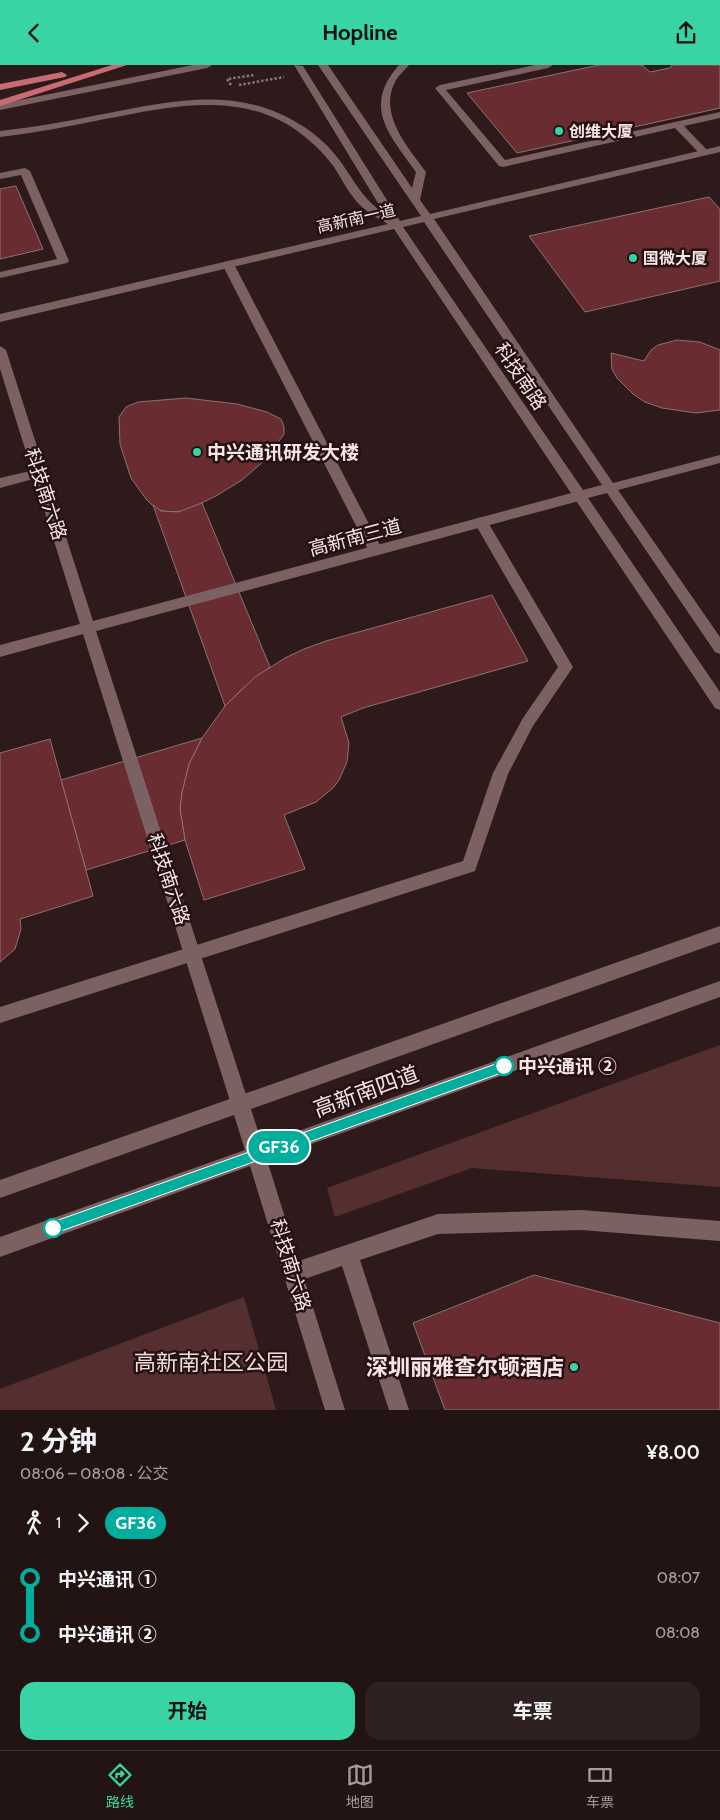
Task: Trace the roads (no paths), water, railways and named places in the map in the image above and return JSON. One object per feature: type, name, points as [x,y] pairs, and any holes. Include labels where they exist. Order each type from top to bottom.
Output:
[{"type":"main road","points":[[0,87],[113,65]]},
{"type":"main road","points":[[0,105],[122,65]]},
{"type":"main road","points":[[0,105],[207,65]]},
{"type":"main road","name":"科技南路","points":[[323,65],[428,217],[609,489],[720,648]]},
{"type":"main road","points":[[404,65],[389,84],[385,97],[385,109],[389,126],[420,172],[415,199]]},
{"type":"main road","points":[[548,65],[440,88],[503,164],[720,115]]},
{"type":"main road","name":"科技南路","points":[[298,66],[397,225],[720,704]]},
{"type":"main road","points":[[0,134],[36,130],[173,103],[196,101],[242,105],[281,117],[310,135],[332,159],[370,209],[397,225]]},
{"type":"main road","points":[[677,125],[704,152]]},
{"type":"main road","name":"高新南一道","points":[[0,318],[720,149]]},
{"type":"main road","points":[[0,177],[24,171],[63,261],[0,275]]},
{"type":"main road","points":[[228,264],[376,551]]},
{"type":"main road","name":"科技南六路","points":[[0,349],[257,1155],[335,1410]]},
{"type":"main road","name":"高新南三道","points":[[0,651],[720,459]]},
{"type":"main road","points":[[0,483],[39,473]]},
{"type":"main road","points":[[0,1015],[469,866],[501,773],[528,722],[566,667],[481,523]]},
{"type":"main road","name":"高新南四道","points":[[0,1189],[720,934]]},
{"type":"main road","name":"高新南四道","points":[[0,1247],[720,989]]},
{"type":"main road","points":[[294,1273],[438,1224],[581,1220],[720,1231]]},
{"type":"main road","points":[[348,1254],[399,1410]]},
{"type":"place","name":"创维大厦","points":[[559,131]]},
{"type":"place","name":"国微大厦","points":[[633,258]]},
{"type":"place","name":"中兴通讯研发大楼","points":[[197,452]]},
{"type":"place","name":"中兴通讯 ②","points":[[504,1066]]},
{"type":"place","name":"深圳丽雅查尔顿酒店","points":[[574,1367]]},
{"type":"park label","name":"高新南社区公园","points":[[211,1362]]}]
